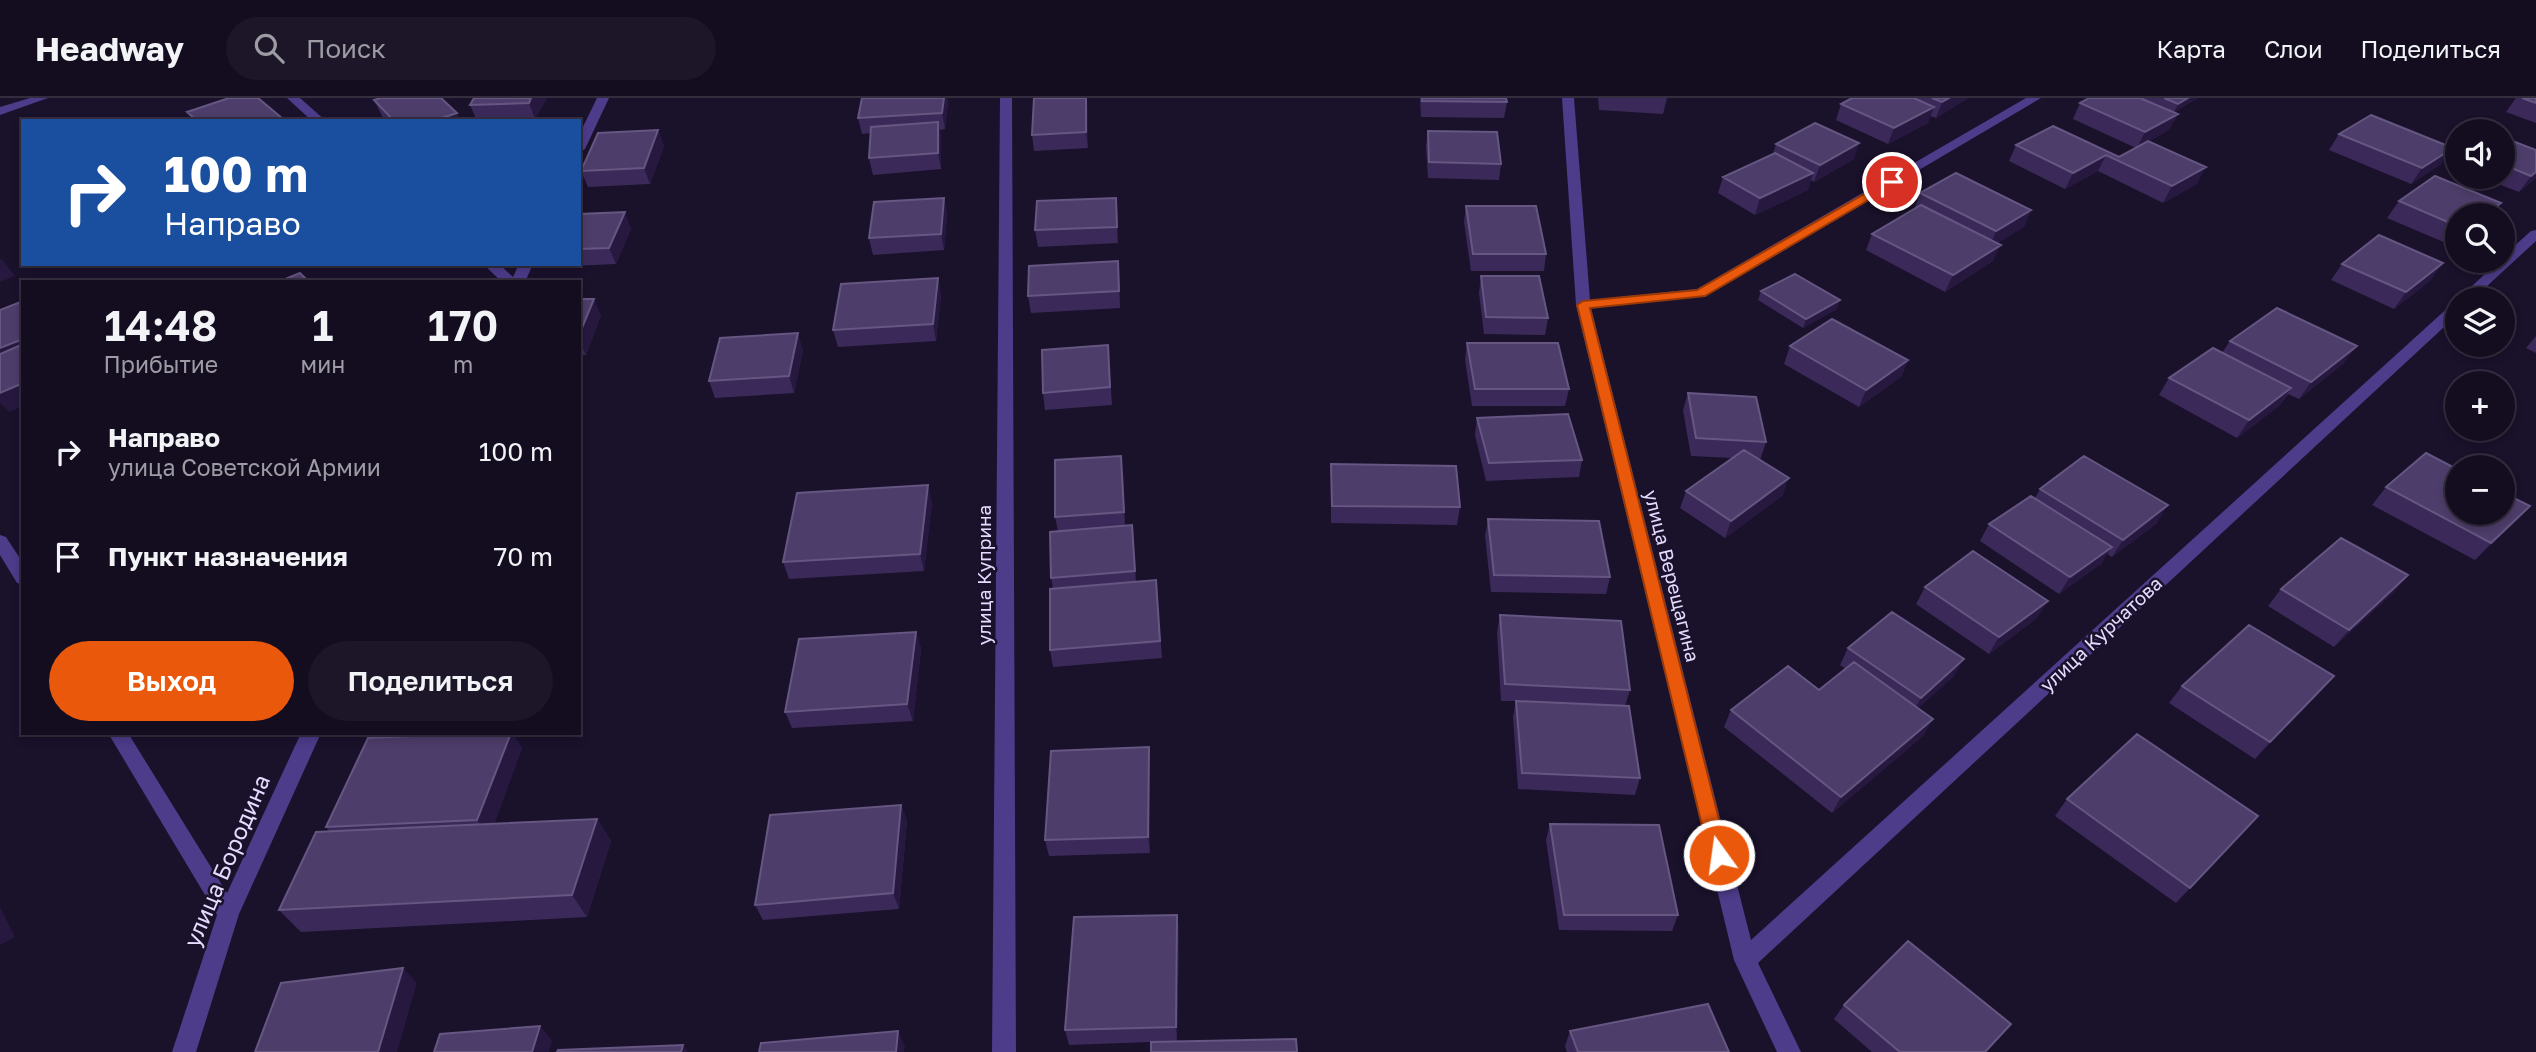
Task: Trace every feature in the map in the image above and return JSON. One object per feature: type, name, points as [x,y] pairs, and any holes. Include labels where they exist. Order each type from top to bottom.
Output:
[{"type":"street","points":[[0,111],[42,98]]},
{"type":"street","points":[[293,98],[318,119]]},
{"type":"street","points":[[581,145],[603,98]]},
{"type":"street","name":"улица Куприна","points":[[1004,1052],[1006,98]]},
{"type":"street","name":"улица Верещагина","points":[[1568,98],[1583,305],[1745,960],[1789,1052]]},
{"type":"street","points":[[1583,305],[1700,293],[2035,98]]},
{"type":"street","points":[[2478,287],[2536,234]]},
{"type":"street","points":[[492,266],[508,280]]},
{"type":"street","name":"улица Курчатова","points":[[1745,960],[2445,318]]},
{"type":"street","points":[[0,541],[21,575]]},
{"type":"street","points":[[119,735],[228,914]]},
{"type":"street","name":"улица Бородина","points":[[184,1052],[228,914],[310,735]]},
{"type":"building","points":[[229,98],[258,98],[282,118],[195,119],[187,112]]},
{"type":"building","points":[[441,98],[457,113],[439,119],[392,119],[374,100]]},
{"type":"building","points":[[474,98],[531,98],[529,103],[470,105]]},
{"type":"building","points":[[862,98],[944,98],[942,113],[858,118]]},
{"type":"building","points":[[1034,98],[1086,98],[1086,132],[1032,135]]},
{"type":"building","points":[[1422,98],[1506,98],[1507,102],[1422,101]]},
{"type":"building","points":[[1852,98],[1914,98],[1934,107],[1894,128],[1841,104]]},
{"type":"building","points":[[1932,98],[1949,98],[1942,102]]},
{"type":"building","points":[[2089,98],[2140,98],[2178,114],[2145,132],[2080,103]]},
{"type":"building","points":[[2164,98],[2188,98],[2178,104]]},
{"type":"building","points":[[2522,98],[2536,98],[2536,103]]},
{"type":"building","points":[[2371,115],[2445,145],[2445,153],[2422,168],[2339,134]]},
{"type":"building","points":[[938,122],[938,153],[869,158],[871,127]]},
{"type":"building","points":[[1815,123],[1859,143],[1820,165],[1776,144]]},
{"type":"building","points":[[2053,126],[2119,157],[2148,141],[2206,167],[2172,186],[2106,155],[2073,173],[2016,145]]},
{"type":"building","points":[[658,130],[644,168],[581,171],[598,133]]},
{"type":"building","points":[[1428,131],[1497,132],[1501,164],[1429,162]]},
{"type":"building","points":[[2515,142],[2536,150],[2536,172],[2531,176],[2515,169]]},
{"type":"building","points":[[1775,153],[1813,173],[1760,198],[1723,177]]},
{"type":"building","points":[[1956,173],[2031,210],[1996,231],[1920,193]]},
{"type":"building","points":[[2435,176],[2445,180],[2445,189],[2467,189],[2501,203],[2445,203],[2445,221],[2399,201]]},
{"type":"building","points":[[944,198],[941,234],[869,238],[874,202]]},
{"type":"building","points":[[1116,198],[1117,227],[1035,230],[1037,201]]},
{"type":"building","points":[[1921,205],[2001,245],[1953,275],[1872,234]]},
{"type":"building","points":[[1466,206],[1536,206],[1546,254],[1473,254]]},
{"type":"building","points":[[625,212],[609,248],[581,249],[581,214]]},
{"type":"building","points":[[2379,235],[2443,263],[2406,292],[2342,264]]},
{"type":"building","points":[[1118,261],[1119,291],[1028,296],[1029,266]]},
{"type":"building","points":[[300,273],[307,280],[283,280]]},
{"type":"building","points":[[1795,274],[1840,300],[1806,319],[1761,291]]},
{"type":"building","points":[[1481,276],[1539,276],[1548,318],[1486,317]]},
{"type":"building","points":[[938,278],[933,324],[833,330],[841,284]]},
{"type":"building","points":[[581,299],[594,299],[581,330]]},
{"type":"building","points":[[21,302],[21,340],[0,348],[0,310]]},
{"type":"building","points":[[2277,308],[2357,346],[2311,382],[2230,341]]},
{"type":"building","points":[[1832,319],[1908,360],[1866,390],[1790,346]]},
{"type":"building","points":[[798,333],[789,376],[709,381],[720,338]]},
{"type":"building","points":[[1467,343],[1558,343],[1569,389],[1475,389]]},
{"type":"building","points":[[21,345],[21,384],[0,393],[0,354]]},
{"type":"building","points":[[1108,345],[1110,387],[1043,393],[1042,350]]},
{"type":"building","points":[[2213,348],[2291,388],[2249,420],[2169,378]]},
{"type":"building","points":[[1688,393],[1756,397],[1766,442],[1696,438]]},
{"type":"building","points":[[1568,414],[1582,460],[1489,463],[1477,418]]},
{"type":"building","points":[[1744,450],[1789,478],[1731,521],[1686,491]]},
{"type":"building","points":[[2426,453],[2445,463],[2445,518],[2386,487]]},
{"type":"building","points":[[1121,456],[1124,512],[1055,517],[1055,460]]},
{"type":"building","points":[[2084,456],[2168,505],[2123,540],[2040,489]]},
{"type":"building","points":[[1331,464],[1456,466],[1460,507],[1332,506]]},
{"type":"building","points":[[928,485],[920,554],[783,562],[797,493]]},
{"type":"building","points":[[2031,496],[2112,547],[2070,577],[1989,524]]},
{"type":"building","points":[[2515,498],[2530,506],[2515,520]]},
{"type":"building","points":[[1488,519],[1599,521],[1610,577],[1494,575]]},
{"type":"building","points":[[1132,525],[1135,571],[1051,578],[1050,532]]},
{"type":"building","points":[[2457,525],[2510,525],[2491,543]]},
{"type":"building","points":[[2341,538],[2408,575],[2349,630],[2281,589]]},
{"type":"building","points":[[1973,551],[2048,601],[1999,637],[1925,587]]},
{"type":"building","points":[[1156,580],[1160,641],[1050,650],[1050,589]]},
{"type":"building","points":[[1892,612],[1964,659],[1921,698],[1848,648]]},
{"type":"building","points":[[1500,615],[1621,621],[1630,690],[1505,684]]},
{"type":"building","points":[[2249,625],[2334,676],[2270,742],[2182,686]]},
{"type":"building","points":[[916,632],[907,704],[785,712],[799,639]]},
{"type":"building","points":[[1854,662],[1933,719],[1841,797],[1731,710],[1788,666],[1819,690]]},
{"type":"building","points":[[1516,701],[1629,706],[1640,778],[1522,773]]},
{"type":"building","points":[[2137,734],[2258,816],[2190,888],[2067,799]]},
{"type":"building","points":[[510,735],[477,820],[326,827],[368,738]]},
{"type":"building","points":[[1149,747],[1148,837],[1045,840],[1051,751]]},
{"type":"building","points":[[901,805],[893,893],[755,905],[770,815]]},
{"type":"building","points":[[597,819],[572,895],[279,910],[316,832]]},
{"type":"building","points":[[1550,824],[1659,825],[1678,915],[1564,915]]},
{"type":"building","points":[[1177,915],[1176,1027],[1065,1030],[1074,917]]},
{"type":"building","points":[[1908,941],[2011,1024],[1985,1052],[1900,1052],[1844,1005]]},
{"type":"building","points":[[403,968],[378,1052],[255,1052],[281,983]]},
{"type":"building","points":[[1708,1004],[1729,1052],[1578,1052],[1570,1031]]},
{"type":"building","points":[[540,1026],[532,1052],[434,1052],[440,1034]]},
{"type":"building","points":[[898,1031],[896,1052],[759,1052],[761,1043]]},
{"type":"building","points":[[1296,1039],[1297,1052],[1151,1052],[1151,1042]]},
{"type":"building","points":[[683,1045],[681,1052],[557,1052],[558,1050]]},
{"type":"route","points":[[1719,855],[1583,305],[1700,293],[1892,182]]}]
